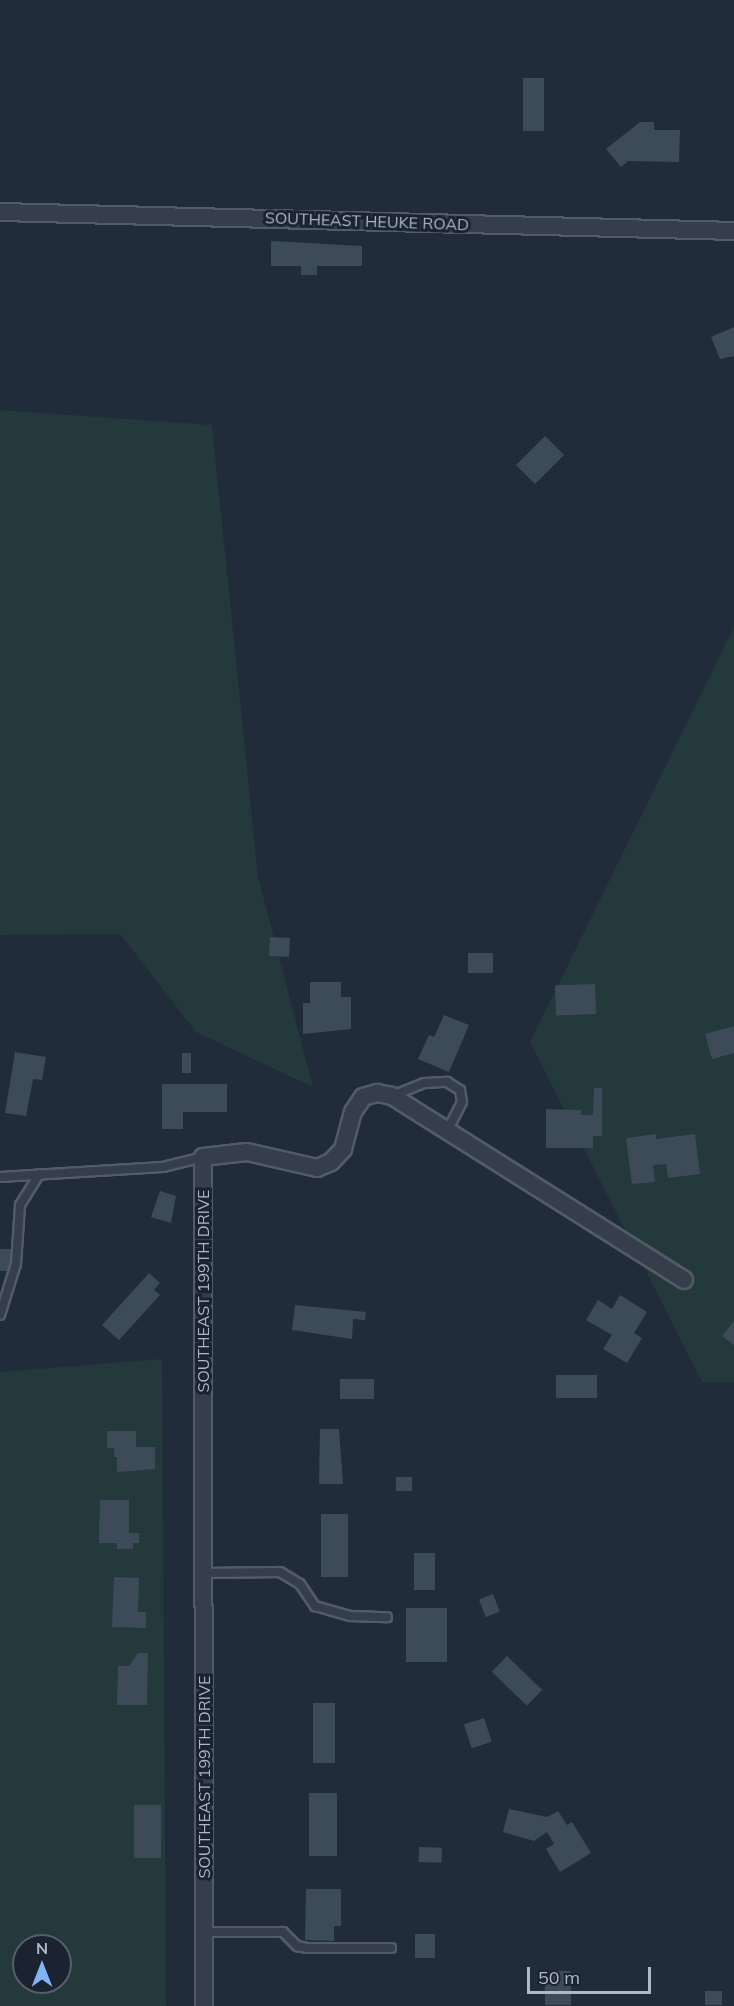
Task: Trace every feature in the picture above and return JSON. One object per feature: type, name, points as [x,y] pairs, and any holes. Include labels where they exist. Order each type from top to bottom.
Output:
[{"type":"street","name":"SOUTHEAST HEUKE ROAD","points":[[0,212],[734,231]]},
{"type":"street","points":[[203,1157],[247,1152],[317,1168],[331,1162],[343,1149],[353,1112],[363,1097],[377,1093],[392,1096],[684,1280]]},
{"type":"street","name":"SOUTHEAST 199TH DRIVE","points":[[203,1157],[204,2006]]},
{"type":"lane","points":[[392,1096],[425,1083],[447,1082],[460,1090],[462,1102],[447,1132]]},
{"type":"lane","points":[[0,1177],[163,1167],[203,1157]]},
{"type":"lane","points":[[0,1315],[16,1264],[20,1205],[39,1175]]},
{"type":"lane","points":[[204,1573],[280,1572],[300,1584],[315,1606],[351,1616],[387,1617]]},
{"type":"lane","points":[[204,1932],[283,1932],[297,1946],[308,1948],[391,1948]]},
{"type":"green space","points":[[0,410],[212,425],[258,877],[313,1087],[196,1032],[120,934],[0,935]]},
{"type":"green space","points":[[734,627],[734,1382],[702,1382],[530,1042]]},
{"type":"green space","points":[[162,1359],[166,2006],[0,2006],[0,1372]]},
{"type":"building","points":[[523,78],[544,78],[544,131],[523,131]]},
{"type":"building","points":[[640,122],[654,122],[654,130],[680,130],[679,162],[628,161],[621,167],[606,149]]},
{"type":"building","points":[[271,241],[362,246],[362,266],[317,266],[317,275],[301,275],[301,266],[271,266]]},
{"type":"building","points":[[734,327],[734,356],[720,359],[711,337]]},
{"type":"building","points":[[545,436],[564,455],[535,484],[516,465]]},
{"type":"building","points":[[270,937],[290,938],[289,957],[269,956]]},
{"type":"building","points":[[468,953],[493,953],[493,973],[468,973]]},
{"type":"building","points":[[310,982],[341,982],[341,997],[351,997],[351,1029],[303,1034],[303,1003],[310,1003]]},
{"type":"building","points":[[595,984],[596,1014],[556,1015],[555,985]]},
{"type":"building","points":[[444,1015],[469,1025],[449,1072],[418,1059],[429,1035],[434,1037]]},
{"type":"building","points":[[734,1026],[734,1053],[712,1059],[705,1034]]},
{"type":"building","points":[[15,1052],[46,1057],[42,1080],[33,1079],[26,1116],[5,1113]]},
{"type":"building","points":[[182,1053],[191,1053],[191,1073],[182,1073]]},
{"type":"building","points":[[162,1084],[227,1084],[227,1112],[183,1112],[183,1129],[162,1129]]},
{"type":"building","points":[[594,1088],[602,1088],[602,1136],[593,1136],[593,1148],[546,1148],[546,1109],[581,1110],[581,1115],[593,1115]]},
{"type":"building","points":[[656,1134],[656,1139],[695,1134],[700,1174],[668,1178],[666,1164],[653,1165],[655,1182],[632,1184],[626,1138]]},
{"type":"building","points":[[160,1191],[176,1196],[171,1223],[151,1217]]},
{"type":"building","points":[[0,1249],[12,1249],[12,1271],[0,1271]]},
{"type":"building","points":[[149,1273],[160,1283],[154,1290],[160,1295],[119,1340],[102,1325]]},
{"type":"building","points":[[620,1295],[647,1312],[634,1333],[642,1338],[627,1363],[603,1349],[612,1335],[586,1320],[598,1300],[612,1309]]},
{"type":"building","points":[[295,1305],[366,1312],[365,1320],[353,1319],[352,1339],[292,1330]]},
{"type":"building","points":[[734,1321],[734,1345],[722,1336]]},
{"type":"building","points":[[556,1375],[597,1375],[597,1398],[556,1398]]},
{"type":"building","points":[[340,1379],[374,1379],[374,1399],[340,1399]]},
{"type":"building","points":[[320,1429],[339,1429],[343,1484],[319,1484]]},
{"type":"building","points":[[107,1431],[136,1431],[136,1447],[155,1447],[155,1469],[117,1472],[117,1457],[114,1457],[114,1448],[107,1448]]},
{"type":"building","points":[[396,1477],[412,1477],[412,1491],[396,1491]]},
{"type":"building","points":[[100,1500],[129,1500],[129,1533],[139,1533],[139,1543],[133,1543],[133,1549],[117,1549],[117,1543],[99,1543]]},
{"type":"building","points":[[321,1514],[348,1514],[348,1577],[321,1577]]},
{"type":"building","points":[[414,1553],[435,1553],[435,1590],[414,1590]]},
{"type":"building","points":[[114,1577],[139,1578],[138,1612],[146,1612],[146,1628],[112,1627]]},
{"type":"building","points":[[493,1594],[500,1612],[486,1617],[479,1599]]},
{"type":"building","points":[[406,1608],[447,1608],[447,1662],[406,1662]]},
{"type":"building","points":[[138,1653],[148,1653],[147,1705],[117,1705],[118,1666],[129,1666]]},
{"type":"building","points":[[507,1656],[542,1690],[527,1706],[492,1672]]},
{"type":"building","points":[[313,1703],[335,1703],[335,1763],[313,1763]]},
{"type":"building","points":[[484,1718],[492,1742],[472,1748],[464,1724]]},
{"type":"building","points":[[309,1793],[337,1793],[337,1856],[309,1856]]},
{"type":"building","points":[[134,1805],[161,1805],[161,1858],[134,1858]]},
{"type":"building","points":[[509,1809],[547,1817],[558,1811],[567,1825],[572,1822],[591,1853],[560,1872],[546,1849],[554,1844],[547,1832],[534,1841],[503,1832]]},
{"type":"building","points":[[419,1847],[442,1848],[441,1863],[418,1862]]},
{"type":"building","points":[[306,1889],[341,1889],[341,1926],[334,1926],[334,1941],[305,1940]]},
{"type":"building","points":[[415,1934],[435,1934],[435,1958],[415,1958]]},
{"type":"building","points":[[545,1971],[571,1971],[571,2005],[545,2005]]},
{"type":"building","points":[[705,1991],[722,1991],[722,2005],[705,2005]]}]
